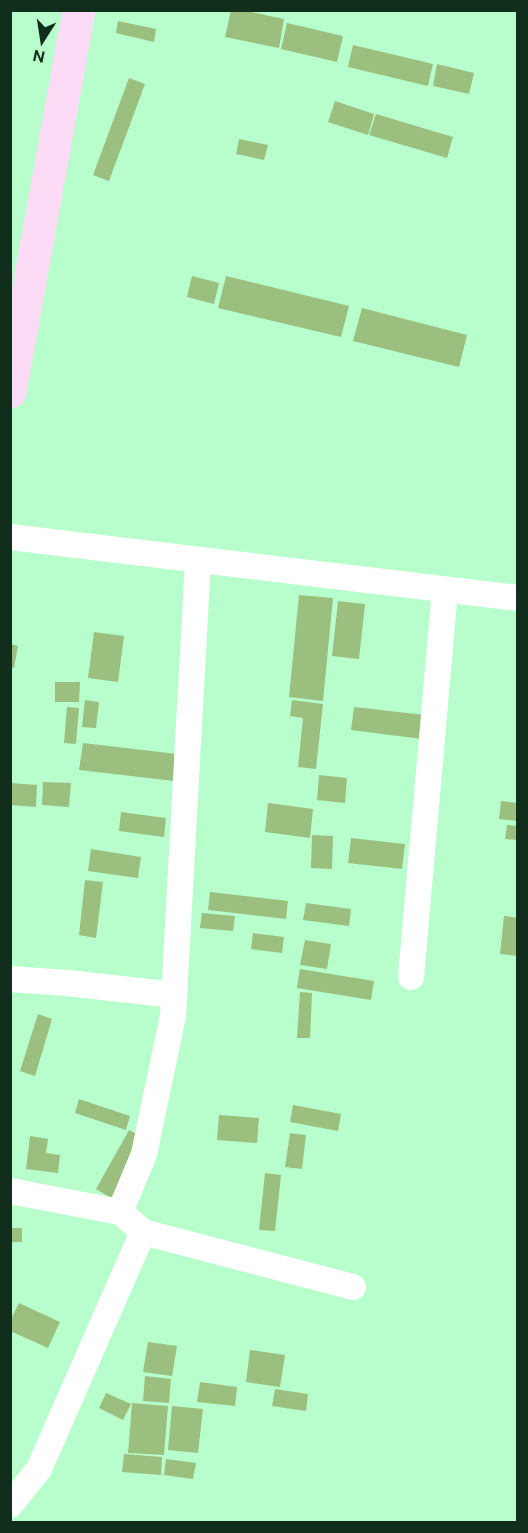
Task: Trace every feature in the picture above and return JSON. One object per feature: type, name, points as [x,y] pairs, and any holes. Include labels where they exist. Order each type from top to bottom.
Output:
[{"type":"street","points":[[10,392],[22,277],[79,10]]},
{"type":"street","points":[[10,537],[518,598]]},
{"type":"street","points":[[120,1212],[144,1154],[173,1016],[198,561]]},
{"type":"street","points":[[411,977],[444,590]]},
{"type":"street","points":[[10,979],[68,982],[174,995]]},
{"type":"street","points":[[10,1191],[120,1212],[143,1232],[353,1287]]},
{"type":"street","points":[[10,1504],[39,1469],[143,1232]]},
{"type":"building","points":[[231,10],[242,10],[284,19],[279,48],[225,37]]},
{"type":"building","points":[[118,21],[156,29],[154,42],[116,33]]},
{"type":"building","points":[[287,23],[343,36],[337,62],[281,49]]},
{"type":"building","points":[[353,45],[433,64],[428,86],[348,67]]},
{"type":"building","points":[[437,64],[474,73],[469,94],[433,86]]},
{"type":"building","points":[[129,78],[145,84],[109,181],[93,175]]},
{"type":"building","points":[[335,101],[374,114],[368,135],[328,122]]},
{"type":"building","points":[[376,114],[453,137],[447,158],[369,135]]},
{"type":"building","points":[[239,139],[268,145],[264,160],[236,154]]},
{"type":"building","points":[[192,276],[219,283],[214,304],[187,297]]},
{"type":"building","points":[[226,276],[349,306],[341,337],[218,308]]},
{"type":"building","points":[[362,308],[467,335],[459,367],[353,341]]},
{"type":"building","points":[[299,595],[333,598],[323,701],[289,697]]},
{"type":"building","points":[[338,601],[365,604],[359,659],[332,656]]},
{"type":"building","points":[[94,632],[124,636],[118,682],[88,678]]},
{"type":"building","points":[[10,644],[18,646],[14,668],[10,667]]},
{"type":"building","points":[[55,682],[80,682],[79,702],[55,702]]},
{"type":"building","points":[[85,700],[99,702],[96,728],[82,727]]},
{"type":"building","points":[[292,700],[323,704],[316,769],[298,767],[303,718],[290,716]]},
{"type":"building","points":[[67,707],[79,708],[76,744],[64,743]]},
{"type":"building","points":[[354,707],[425,715],[422,739],[351,730]]},
{"type":"building","points":[[83,743],[177,754],[174,781],[79,770]]},
{"type":"building","points":[[319,775],[347,778],[345,803],[317,800]]},
{"type":"building","points":[[43,782],[71,783],[69,807],[42,805]]},
{"type":"building","points":[[10,783],[37,785],[36,807],[10,805]]},
{"type":"building","points":[[501,801],[518,803],[518,821],[499,819]]},
{"type":"building","points":[[268,803],[313,809],[310,838],[265,832]]},
{"type":"building","points":[[121,812],[166,818],[164,837],[119,831]]},
{"type":"building","points":[[507,825],[518,826],[518,840],[505,839]]},
{"type":"building","points":[[312,835],[333,836],[332,869],[311,868]]},
{"type":"building","points":[[351,838],[405,844],[402,869],[348,863]]},
{"type":"building","points":[[91,849],[141,857],[138,878],[88,871]]},
{"type":"building","points":[[85,880],[103,882],[96,938],[79,935]]},
{"type":"building","points":[[210,892],[288,901],[286,919],[208,910]]},
{"type":"building","points":[[306,903],[351,909],[349,926],[303,920]]},
{"type":"building","points":[[202,913],[235,916],[233,931],[200,928]]},
{"type":"building","points":[[504,916],[518,918],[518,956],[500,954]]},
{"type":"building","points":[[253,933],[284,937],[282,953],[251,949]]},
{"type":"building","points":[[305,940],[331,944],[327,969],[300,965]]},
{"type":"building","points":[[300,969],[374,981],[371,1000],[297,988]]},
{"type":"building","points":[[300,992],[312,993],[310,1038],[297,1038]]},
{"type":"building","points":[[38,1014],[52,1019],[35,1076],[20,1071]]},
{"type":"building","points":[[79,1099],[130,1116],[126,1130],[75,1113]]},
{"type":"building","points":[[293,1105],[341,1114],[338,1131],[290,1122]]},
{"type":"building","points":[[219,1115],[259,1118],[257,1143],[217,1140]]},
{"type":"building","points":[[129,1130],[145,1138],[111,1198],[96,1189]]},
{"type":"building","points":[[290,1133],[306,1135],[302,1169],[285,1167]]},
{"type":"building","points":[[30,1136],[48,1139],[46,1153],[60,1155],[58,1173],[26,1169]]},
{"type":"building","points":[[265,1173],[281,1175],[275,1231],[259,1230]]},
{"type":"building","points":[[10,1228],[22,1228],[22,1242],[10,1242]]},
{"type":"building","points":[[19,1303],[60,1322],[48,1348],[10,1331],[10,1321]]},
{"type":"building","points":[[148,1342],[177,1346],[172,1376],[143,1372]]},
{"type":"building","points":[[250,1350],[285,1355],[280,1387],[246,1382]]},
{"type":"building","points":[[145,1376],[171,1379],[169,1403],[143,1401]]},
{"type":"building","points":[[200,1382],[237,1387],[235,1406],[197,1402]]},
{"type":"building","points":[[275,1389],[308,1394],[306,1411],[272,1406]]},
{"type":"building","points":[[106,1393],[131,1404],[123,1420],[99,1408]]},
{"type":"building","points":[[132,1403],[168,1406],[164,1455],[128,1453]]},
{"type":"building","points":[[172,1406],[203,1409],[198,1453],[168,1450]]},
{"type":"building","points":[[124,1454],[162,1457],[161,1475],[122,1472]]},
{"type":"building","points":[[166,1459],[196,1463],[193,1479],[164,1475]]}]
